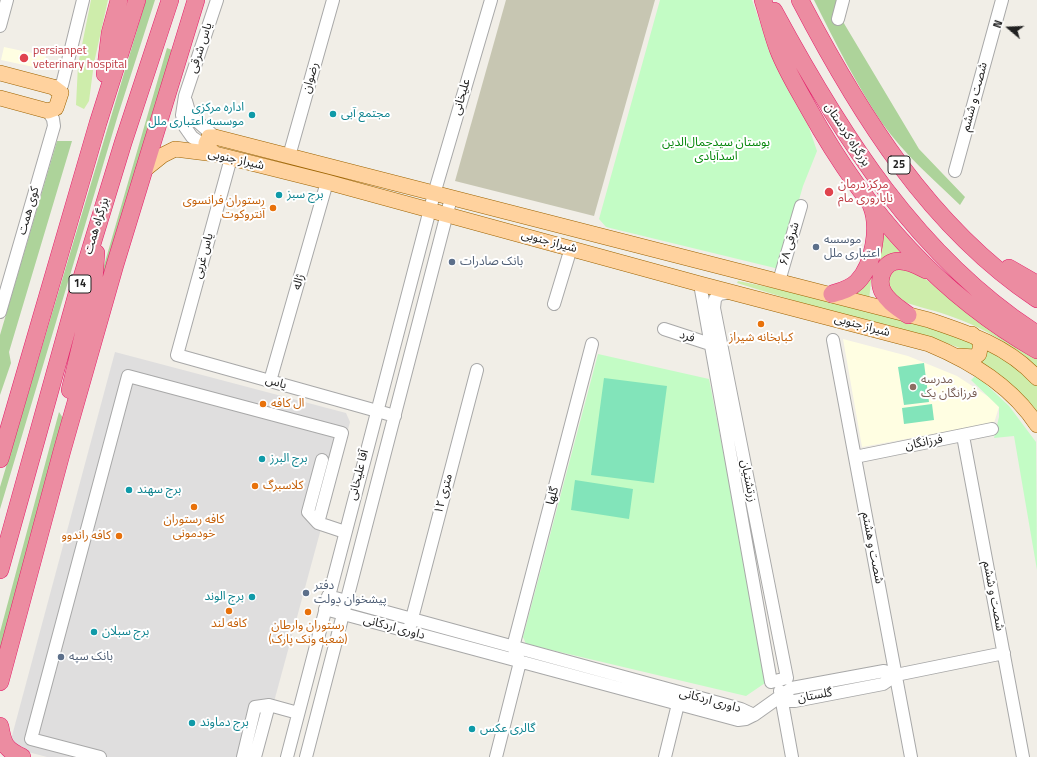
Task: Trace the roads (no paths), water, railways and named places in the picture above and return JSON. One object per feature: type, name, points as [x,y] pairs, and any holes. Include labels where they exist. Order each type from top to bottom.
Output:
[{"type":"highway","points":[[98,123],[110,33],[119,0]]},
{"type":"highway","name":"14","points":[[0,459],[98,123],[137,0]]},
{"type":"highway","name":"بزرگراه همت","points":[[0,570],[99,219],[170,0]]},
{"type":"highway","points":[[0,684],[62,451],[143,171],[196,0]]},
{"type":"highway","points":[[763,0],[778,48],[788,71],[825,138],[870,203],[932,274],[979,313],[1009,334],[1037,350]]},
{"type":"highway","name":"بزرگراه کردستان","points":[[768,0],[824,100],[884,190],[932,246],[963,276],[1013,318],[1037,334]]},
{"type":"highway","name":"25","points":[[800,0],[827,52],[883,143],[943,217],[977,250],[1037,299]]},
{"type":"highway","points":[[832,294],[849,289],[858,282],[864,272],[873,245],[876,225],[875,214],[870,203]]},
{"type":"highway","points":[[62,451],[70,384],[93,294],[99,219]]},
{"type":"highway","points":[[977,250],[1037,268]]},
{"type":"highway","points":[[977,250],[1037,284]]},
{"type":"highway","points":[[908,314],[889,300],[883,292],[879,283],[880,275],[885,267],[898,260],[910,262],[932,274]]},
{"type":"highway","points":[[0,726],[2,740],[9,751],[22,757]]},
{"type":"main road","points":[[0,73],[53,87],[61,93],[56,108],[48,111],[0,98]]},
{"type":"main road","name":"شیراز جنوبی","points":[[143,171],[163,155],[175,149],[213,146],[290,156],[908,314],[971,334],[1012,357],[1037,378]]},
{"type":"main road","name":"شیراز جنوبی","points":[[213,146],[231,158],[327,182],[700,284],[929,344],[959,356]]},
{"type":"main road","points":[[959,356],[975,357],[979,354],[981,342],[971,334]]},
{"type":"main road","points":[[959,356],[985,373],[1014,398],[1037,425]]},
{"type":"street","points":[[0,26],[7,0]]},
{"type":"street","points":[[53,87],[62,85],[83,0]]},
{"type":"street","name":"یاس شرقی","points":[[213,146],[190,115],[185,96],[216,0]]},
{"type":"street","name":"رضوان","points":[[290,156],[333,0]]},
{"type":"street","name":"علیخانی","points":[[434,194],[491,0]]},
{"type":"street","points":[[838,19],[843,0]]},
{"type":"street","name":"شصت و ششم","points":[[955,171],[1002,0]]},
{"type":"street","name":"کوی همت","points":[[0,312],[54,126],[53,119],[48,111]]},
{"type":"street","name":"یاس غربی","points":[[177,355],[231,158]]},
{"type":"street","name":"ژاله","points":[[270,381],[327,182]]},
{"type":"street","name":"آقا علیخانی","points":[[287,757],[376,411],[434,194]]},
{"type":"street","name":"آقا علیخانی","points":[[306,757],[451,198]]},
{"type":"street","name":"۶۸ شرقی","points":[[779,281],[801,206]]},
{"type":"street","points":[[554,304],[571,248]]},
{"type":"street","name":"زرتشتیان","points":[[700,284],[770,682],[787,678],[714,308],[715,299],[719,294],[725,292],[735,293]]},
{"type":"street","name":"فرد","points":[[664,329],[710,344]]},
{"type":"street","name":"شصت و هشتم","points":[[833,340],[911,757]]},
{"type":"street","name":"گلها","points":[[513,647],[592,344]]},
{"type":"street","name":"یاس","points":[[177,355],[395,416]]},
{"type":"street","name":"۱۲ متری","points":[[408,632],[477,370]]},
{"type":"street","points":[[100,757],[31,739],[128,376],[342,433],[318,523]]},
{"type":"street","name":"فرزانگان","points":[[855,457],[992,429]]},
{"type":"street","name":"شصت و ششم","points":[[963,436],[1024,757]]},
{"type":"street","points":[[322,460],[308,512],[318,523],[345,532]]},
{"type":"street","name":"داوری اردکانی","points":[[328,596],[513,647],[679,699],[738,720],[746,719],[754,715],[780,697]]},
{"type":"street","name":"داوری اردکانی","points":[[325,609],[520,662],[679,699]]},
{"type":"street","points":[[496,757],[520,662],[513,647]]},
{"type":"street","name":"گلستان","points":[[780,697],[795,701],[876,685],[890,680],[896,675],[1004,653]]},
{"type":"street","points":[[778,680],[792,757]]},
{"type":"street","points":[[665,757],[679,699]]},
{"type":"street","points":[[255,757],[269,705]]},
{"type":"street","points":[[242,757],[255,707],[269,705],[298,713]]},
{"type":"street","points":[[292,738],[310,743]]},
{"type":"place","name":"persianpet veterinary hospital","points":[[24,58]]},
{"type":"place","name":"مجتمع آبی","points":[[333,114]]},
{"type":"place","name":"اداره مرکزی موسسه اعتباری ملل","points":[[252,115]]},
{"type":"place","name":"مرکز درمان ناباروری مام","points":[[829,192]]},
{"type":"place","name":"برج سبز","points":[[279,195]]},
{"type":"place","name":"رستوران فرانسوی آنتروکوت","points":[[273,208]]},
{"type":"place","name":"موسسه اعتباری ملل","points":[[816,247]]},
{"type":"place","name":"بانک صادرات","points":[[452,262]]},
{"type":"place","name":"کبابخانه شیراز","points":[[761,324]]},
{"type":"place","name":"مدرسه فرزانگان یک","points":[[913,387]]},
{"type":"place","name":"ال کافه","points":[[263,404]]},
{"type":"place","name":"برج البرز","points":[[262,459]]},
{"type":"place","name":"کلاسبرگ","points":[[255,486]]},
{"type":"place","name":"برج سهند","points":[[129,490]]},
{"type":"place","name":"کافه رستوران خودمونی","points":[[194,507]]},
{"type":"place","name":"کافه راندوو","points":[[119,536]]},
{"type":"place","name":"دفتر پیشخوان دولت","points":[[306,593]]},
{"type":"place","name":"برج الوند","points":[[252,597]]},
{"type":"place","name":"کافه لند","points":[[229,611]]},
{"type":"place","name":"رستوران وارطان (شعبه ونک پارک)","points":[[308,612]]},
{"type":"place","name":"برج سبلان","points":[[94,632]]},
{"type":"place","name":"بانک سپه","points":[[61,657]]},
{"type":"place","name":"برج دماوند","points":[[192,723]]},
{"type":"place","name":"گالری عکس","points":[[472,729]]},
{"type":"park label","name":"بوستان سیدجمال‌الدین اسدآبادی","points":[[716,150]]}]
